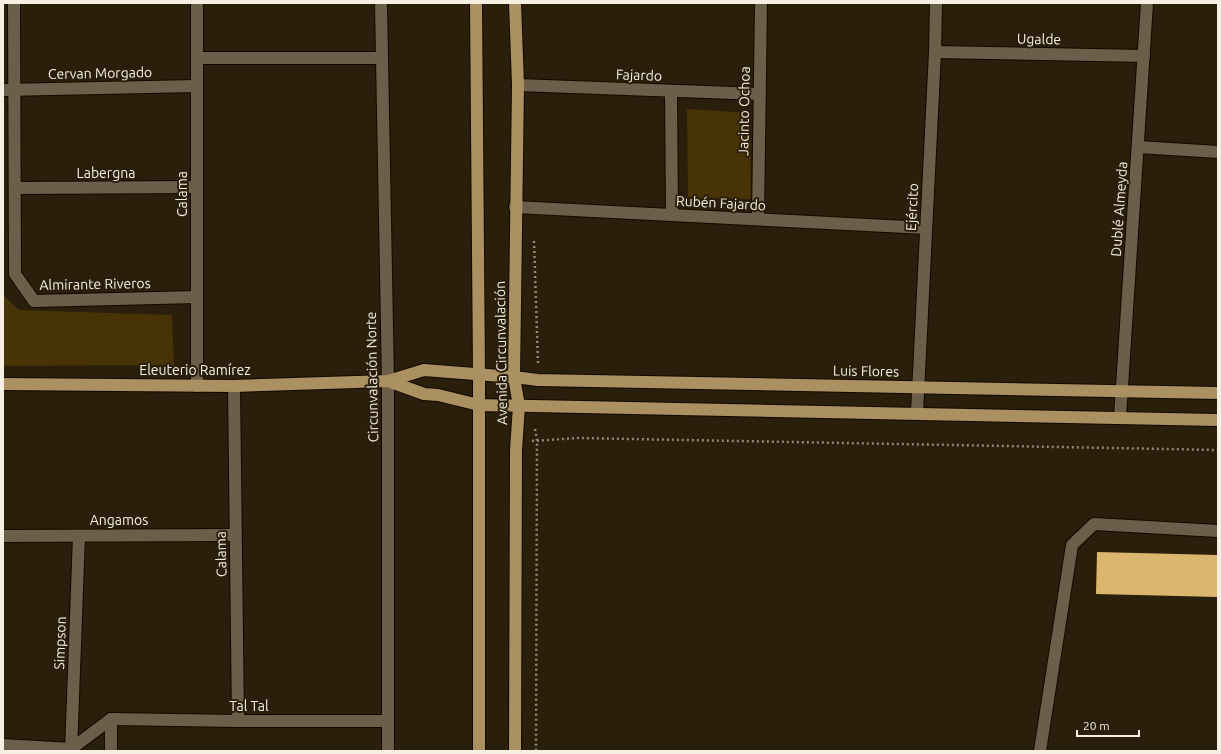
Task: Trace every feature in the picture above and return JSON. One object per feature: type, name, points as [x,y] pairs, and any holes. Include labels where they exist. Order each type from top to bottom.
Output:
[{"type":"main road","name":"Avenida Circunvalación","points":[[476,3],[479,374],[479,751]]},
{"type":"main road","name":"Avenida Circunvalación","points":[[515,3],[518,85],[515,207],[514,377],[519,406],[516,442],[515,751]]},
{"type":"main road","name":"Eleuterio Ramírez","points":[[3,384],[234,386],[388,381],[424,370],[514,377]]},
{"type":"main road","name":"Luis Flores","points":[[514,377],[538,380],[1218,393]]},
{"type":"main road","name":"Eleuterio Ramírez","points":[[388,381],[424,394],[438,395],[479,405],[519,406]]},
{"type":"main road","points":[[519,406],[1218,420]]},
{"type":"street","name":"Almirante Riveros","points":[[14,3],[9,90],[15,188],[15,274],[34,301],[197,297]]},
{"type":"street","name":"Calama","points":[[197,3],[197,386]]},
{"type":"street","name":"Circunvalación Norte","points":[[381,3],[388,381],[388,751]]},
{"type":"street","name":"Jacinto Ochoa","points":[[758,220],[761,3]]},
{"type":"street","name":"Ejército","points":[[917,413],[935,52],[936,3]]},
{"type":"street","name":"Dublé Almeyda","points":[[1120,417],[1147,3]]},
{"type":"street","name":"Ugalde","points":[[935,52],[1144,56]]},
{"type":"street","points":[[197,58],[382,58]]},
{"type":"street","name":"Fajardo","points":[[518,85],[760,94]]},
{"type":"street","name":"Cervan Morgado","points":[[9,90],[197,86]]},
{"type":"street","points":[[671,91],[672,215]]},
{"type":"street","points":[[1138,147],[1218,152]]},
{"type":"street","name":"Labergna","points":[[15,188],[197,187]]},
{"type":"street","name":"Rubén Fajardo","points":[[515,207],[926,228]]},
{"type":"street","name":"Calama","points":[[234,386],[238,721]]},
{"type":"street","points":[[1040,751],[1072,545],[1094,524],[1218,531]]},
{"type":"street","name":"Angamos","points":[[3,536],[235,535]]},
{"type":"street","name":"Simpson","points":[[71,750],[80,536]]},
{"type":"street","points":[[3,745],[71,750],[111,719]]},
{"type":"street","points":[[111,719],[111,751]]},
{"type":"street","name":"Tal Tal","points":[[111,719],[388,721]]},
{"type":"path","points":[[516,442],[578,438],[1218,450]]},
{"type":"shaded area","points":[[687,109],[750,113],[751,199],[688,197]]},
{"type":"shaded area","points":[[3,292],[6,298],[19,310],[172,315],[174,365],[3,366]]},
{"type":"building","points":[[1097,552],[1218,555],[1218,597],[1096,594]]}]
